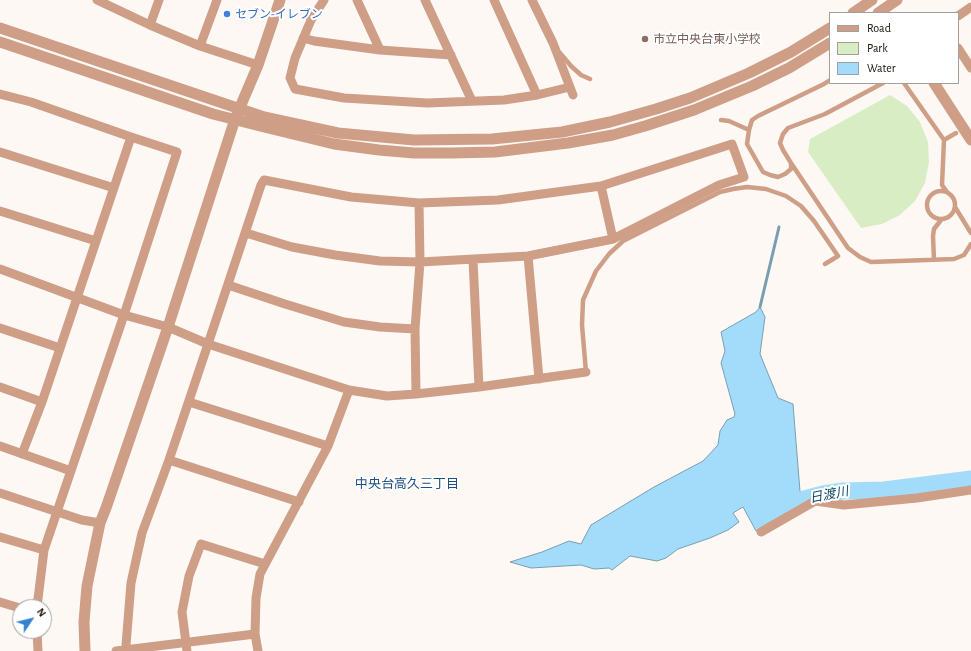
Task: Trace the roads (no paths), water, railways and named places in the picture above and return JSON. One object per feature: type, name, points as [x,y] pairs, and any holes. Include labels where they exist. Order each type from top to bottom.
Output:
[{"type":"street","points":[[97,0],[150,25],[200,46],[258,65]]},
{"type":"street","points":[[150,25],[159,0]]},
{"type":"street","points":[[200,46],[217,0]]},
{"type":"street","points":[[86,651],[84,622],[87,586],[100,523],[168,327],[235,119],[258,65],[280,0]]},
{"type":"street","points":[[324,0],[311,20],[295,58],[290,78],[295,89],[344,98],[427,103],[504,100],[572,91],[532,0]]},
{"type":"street","points":[[357,0],[380,50]]},
{"type":"street","points":[[425,0],[472,101]]},
{"type":"street","points":[[494,0],[537,95]]},
{"type":"street","points":[[854,12],[872,0]]},
{"type":"street","points":[[882,9],[897,0]]},
{"type":"street","points":[[959,15],[971,7]]},
{"type":"street","points":[[0,28],[264,117],[338,133],[414,140],[492,139],[562,132],[610,122],[690,98],[755,70],[791,52],[829,29]]},
{"type":"street","points":[[303,38],[314,42],[380,50],[451,55]]},
{"type":"street","points":[[0,42],[213,114],[334,144],[400,152],[452,154],[495,152],[568,144],[613,135],[645,126],[694,110],[752,86],[789,68],[829,44]]},
{"type":"street","points":[[959,50],[971,68]]},
{"type":"street","points":[[935,84],[971,140]]},
{"type":"street","points":[[0,94],[31,102],[177,152],[124,315],[44,550],[38,599]]},
{"type":"street","points":[[22,454],[42,402],[131,137]]},
{"type":"street","points":[[128,651],[126,645],[131,584],[142,533],[169,460],[228,285],[264,180],[351,197],[419,203],[498,200],[601,186],[732,144],[744,177],[719,185],[613,239],[528,256],[420,262],[380,261],[292,247],[246,233]]},
{"type":"street","points":[[0,152],[114,188]]},
{"type":"street","points":[[601,186],[613,239]]},
{"type":"street","points":[[416,394],[415,329],[420,262],[419,203]]},
{"type":"street","points":[[0,211],[96,241]]},
{"type":"street","points":[[528,256],[539,379]]},
{"type":"street","points":[[473,260],[479,387]]},
{"type":"street","points":[[0,269],[124,315],[168,327],[208,344],[349,390],[386,396],[416,394],[586,372]]},
{"type":"street","points":[[228,285],[344,322],[380,327],[415,329]]},
{"type":"street","points":[[0,328],[60,348]]},
{"type":"street","points":[[0,387],[42,402]]},
{"type":"street","points":[[258,651],[255,634],[256,598],[260,574],[328,446],[349,390]]},
{"type":"street","points":[[189,402],[328,446]]},
{"type":"street","points":[[0,446],[71,471]]},
{"type":"street","points":[[169,460],[299,502]]},
{"type":"street","points":[[761,532],[815,501],[844,505],[917,498],[971,490]]},
{"type":"street","points":[[0,493],[82,520],[100,523]]},
{"type":"street","points":[[0,537],[44,550]]},
{"type":"street","points":[[186,647],[182,612],[189,576],[201,544],[265,564]]},
{"type":"street","points":[[0,602],[12,606]]},
{"type":"street","points":[[116,651],[186,647],[255,634]]},
{"type":"street","points":[[37,639],[38,651]]},
{"type":"lane","points":[[552,43],[571,66],[581,75],[590,79]]},
{"type":"lane","points":[[791,163],[790,170],[778,177],[763,172],[747,144],[752,120],[829,81]]},
{"type":"lane","points":[[881,84],[825,114],[788,128],[783,134],[780,143],[783,150],[848,248],[860,258],[872,262],[954,259],[964,255],[971,244]]},
{"type":"lane","points":[[905,84],[944,140],[942,185],[946,192],[954,198],[955,207],[971,233]]},
{"type":"lane","points":[[721,120],[729,121],[749,130]]},
{"type":"lane","points":[[944,140],[963,128]]},
{"type":"lane","points":[[586,372],[582,325],[583,300],[596,271],[609,254],[624,241],[720,192],[747,187],[766,189],[786,196],[801,206],[814,221],[838,256],[825,264]]},
{"type":"lane","points":[[941,220],[933,217],[929,213],[927,208],[928,202],[934,193],[939,191],[946,192]]},
{"type":"lane","points":[[934,260],[933,236],[937,224],[941,220],[952,215],[955,207]]},
{"type":"water","points":[[760,307],[765,317],[760,354],[778,398],[793,404],[801,504],[756,531],[743,507],[733,513],[739,522],[728,530],[678,549],[666,558],[657,561],[630,556],[612,570],[609,568],[594,569],[581,565],[531,568],[510,562],[542,552],[569,541],[581,544],[591,525],[654,487],[703,461],[718,445],[720,431],[727,420],[734,417],[735,414],[721,363],[725,351],[721,332],[756,312]]},
{"type":"waterway","points":[[760,307],[779,227]]},
{"type":"waterway","name":"日渡川","points":[[780,501],[785,504],[823,494],[843,491],[884,490],[971,479]]},
{"type":"place","name":"セブン-イレブン","points":[[227,14]]},
{"type":"place","name":"市立中央台東小学校","points":[[645,39]]},
{"type":"district","name":"中央台高久三丁目","points":[[407,484]]}]
